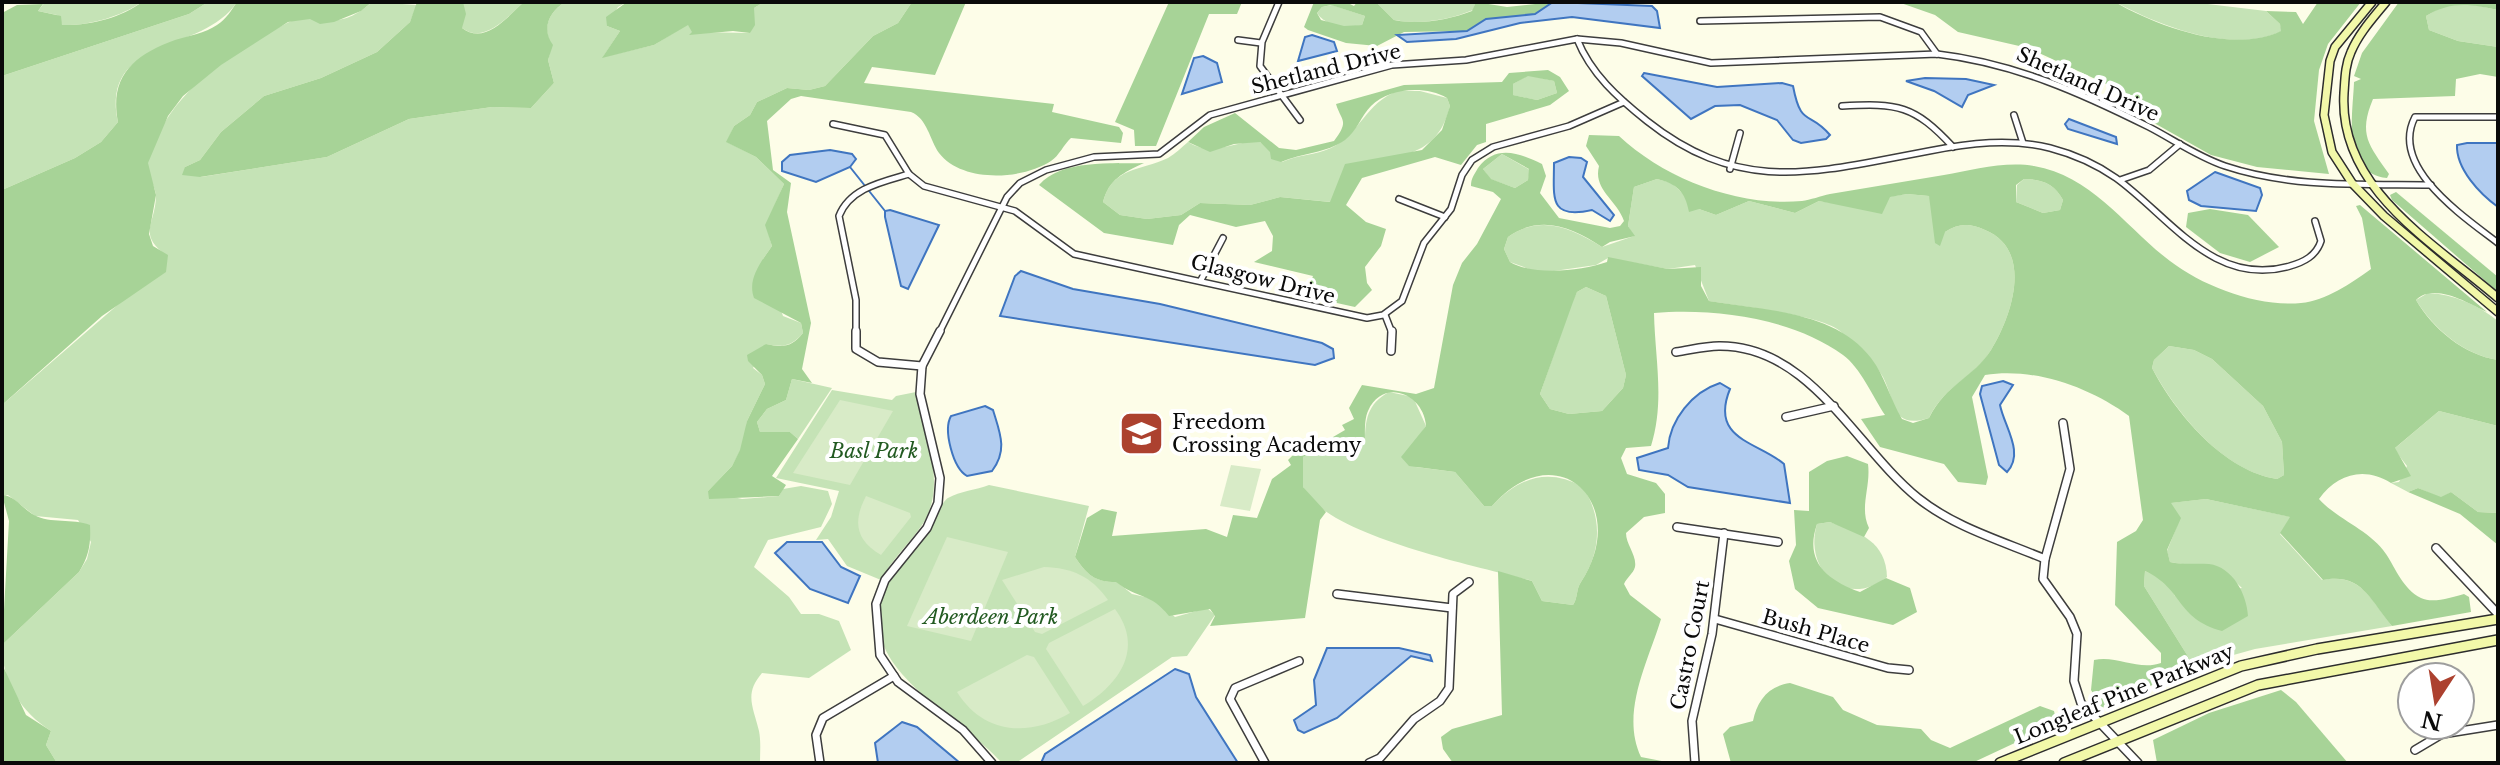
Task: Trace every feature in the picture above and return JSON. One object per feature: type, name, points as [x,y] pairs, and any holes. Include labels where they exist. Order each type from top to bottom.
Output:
[{"type":"main road","points":[[2372,2],[2335,47],[2324,115],[2329,142],[2352,183],[2384,216],[2498,312]]},
{"type":"main road","points":[[2386,2],[2353,45],[2345,74],[2343,133],[2367,183],[2398,215],[2498,298]]},
{"type":"main road","name":"Longleaf Pine Parkway","points":[[2000,763],[2213,674],[2275,656],[2498,616]]},
{"type":"main road","name":"Longleaf Pine Parkway","points":[[2064,763],[2231,693],[2291,676],[2498,640]]},
{"type":"street","points":[[1279,2],[1256,60],[1259,71],[1300,120]]},
{"type":"street","points":[[1700,21],[1880,17],[1921,32],[1937,54]]},
{"type":"street","points":[[1577,39],[1585,61],[1624,102],[1679,149],[1730,169],[1782,174],[1995,141],[2023,143],[2078,157],[2120,180],[2201,250],[2238,269],[2266,273],[2309,260],[2321,241],[2315,221]]},
{"type":"street","name":"Shetland Drive","points":[[992,763],[963,730],[894,676],[880,655],[876,604],[885,580],[927,528],[938,503],[940,478],[920,394],[922,366],[1002,206],[1020,183],[1046,170],[1094,157],[1159,154],[1210,115],[1392,65],[1466,60],[1577,39],[1621,43],[1711,63],[1937,54],[1974,57],[2019,69],[2222,165],[2270,179],[2431,185]]},
{"type":"street","points":[[1238,40],[1261,43]]},
{"type":"street","points":[[1391,351],[1392,331],[1385,315],[1402,304],[1423,246],[1452,208],[1462,173],[1482,152],[1567,127],[1607,106],[1624,102]]},
{"type":"street","points":[[1842,106],[1890,103],[1912,108],[1953,147]]},
{"type":"street","points":[[2014,115],[2023,143]]},
{"type":"street","points":[[2498,117],[2415,117],[2409,124],[2406,137],[2431,185],[2498,243]]},
{"type":"street","name":"Glasgow Drive","points":[[833,124],[885,135],[909,174],[941,193],[1015,211],[1074,254],[1201,280],[1353,317],[1385,315]]},
{"type":"street","points":[[1730,169],[1740,133]]},
{"type":"street","points":[[2120,180],[2149,170],[2180,144]]},
{"type":"street","points":[[909,174],[855,192],[843,201],[836,218],[856,299],[859,322],[856,349],[863,357],[882,363],[922,366]]},
{"type":"street","points":[[1399,199],[1445,217]]},
{"type":"street","points":[[1201,280],[1223,238]]},
{"type":"street","points":[[1676,352],[1693,347],[1761,352],[1798,371],[1918,498],[1963,524],[2045,559]]},
{"type":"street","points":[[1786,417],[1834,406]]},
{"type":"street","points":[[2063,423],[2070,469],[2045,559],[2043,579],[2067,610],[2076,628],[2079,652],[2074,688],[2098,721],[2138,763]]},
{"type":"street","points":[[1677,527],[1778,542]]},
{"type":"street","name":"Castro Court","points":[[1695,763],[1692,721],[1715,619],[1724,533]]},
{"type":"street","points":[[2436,548],[2498,616]]},
{"type":"street","points":[[1369,763],[1380,758],[1414,719],[1440,701],[1449,688],[1453,594],[1469,582]]},
{"type":"street","points":[[1337,594],[1452,608]]},
{"type":"street","name":"Bush Place","points":[[1715,619],[1888,668],[1909,670]]},
{"type":"street","points":[[1265,763],[1230,699],[1235,688],[1299,661]]},
{"type":"street","points":[[820,763],[816,735],[823,718],[894,676]]},
{"type":"street","points":[[2415,750],[2422,742],[2436,736],[2498,725]]},
{"type":"green space","points":[[45,2],[142,2],[104,20],[62,25],[57,15],[38,11]]},
{"type":"green space","points":[[142,2],[208,2],[189,14],[2,76],[2,13],[17,5],[43,4],[38,11],[61,16],[62,25],[72,25],[114,17]]},
{"type":"green space","points":[[208,2],[237,2],[221,19],[158,49],[124,74],[117,94],[118,122],[101,142],[75,158],[2,190],[2,76],[189,14]]},
{"type":"green space","points":[[237,2],[372,2],[361,11],[334,22],[320,24],[310,19],[288,22],[221,65],[183,96],[168,116],[148,163],[156,195],[149,234],[153,246],[168,255],[166,272],[102,316],[2,405],[2,190],[75,158],[101,142],[118,122],[117,92],[128,69],[160,46],[217,25]]},
{"type":"green space","points":[[372,2],[417,5],[410,22],[377,52],[321,78],[264,96],[221,132],[200,160],[185,167],[201,177],[327,157],[409,119],[492,107],[531,108],[554,83],[548,60],[552,45],[547,27],[551,16],[565,2],[627,2],[618,7],[607,26],[620,31],[603,57],[654,45],[688,24],[693,32],[750,33],[754,8],[764,2],[912,2],[898,23],[873,36],[825,86],[809,90],[787,88],[757,102],[750,115],[734,126],[727,142],[756,157],[784,184],[766,225],[772,246],[763,259],[783,316],[801,323],[803,333],[787,345],[766,344],[753,368],[762,375],[765,384],[747,421],[745,442],[732,466],[708,491],[742,499],[779,496],[783,489],[801,486],[828,491],[832,504],[821,527],[768,540],[754,567],[789,597],[801,614],[819,614],[839,621],[851,650],[809,678],[762,673],[756,680],[752,694],[760,735],[760,763],[57,763],[46,745],[51,731],[31,715],[15,695],[5,671],[2,645],[79,572],[87,559],[91,542],[78,520],[35,516],[8,495],[2,495],[2,405],[121,302],[167,256],[150,235],[156,197],[147,167],[156,138],[184,96],[222,62],[287,23],[307,18],[346,18]]},
{"type":"green space","points":[[417,2],[463,2],[466,14],[462,28],[479,34],[496,27],[524,2],[565,2],[551,16],[547,27],[553,45],[548,60],[554,83],[531,108],[492,107],[409,119],[327,157],[200,177],[182,175],[185,167],[200,160],[221,132],[264,96],[321,78],[377,52],[410,22]]},
{"type":"green space","points":[[463,2],[524,2],[496,27],[479,33],[462,28]]},
{"type":"green space","points":[[627,2],[764,2],[754,8],[755,25],[750,33],[733,31],[689,35],[692,32],[688,25],[654,45],[602,58],[620,31],[607,26],[606,17]]},
{"type":"green space","points":[[912,2],[966,2],[935,75],[872,67],[864,83],[1054,104],[1052,112],[1119,127],[1123,133],[1121,143],[1071,138],[1054,159],[1039,167],[1009,175],[977,174],[949,163],[939,153],[921,119],[911,112],[801,96],[791,99],[767,121],[773,170],[791,183],[787,212],[811,323],[802,369],[812,383],[792,379],[786,400],[767,409],[757,422],[760,432],[790,432],[798,439],[772,476],[786,485],[779,496],[709,499],[708,491],[732,466],[740,450],[747,421],[765,384],[747,355],[766,344],[791,344],[803,333],[801,323],[754,298],[752,291],[756,271],[772,246],[765,225],[784,184],[756,157],[726,142],[734,126],[750,115],[757,102],[787,88],[809,90],[825,86],[873,36],[898,23]]},
{"type":"green space","points":[[1169,2],[1242,2],[1237,14],[1209,14],[1156,146],[1135,146],[1134,130],[1115,122]]},
{"type":"green space","points":[[1314,2],[1346,2],[1354,6],[1357,2],[1376,2],[1394,20],[1414,22],[1463,14],[1472,11],[1476,2],[1507,7],[1553,2],[1535,14],[1486,19],[1467,31],[1404,32],[1377,46],[1346,43],[1304,27]],"holes":[[[1331,5],[1365,16],[1362,25],[1344,26],[1321,20],[1317,13],[1322,7]]]},
{"type":"green space","points":[[1376,2],[1476,2],[1473,10],[1464,14],[1414,22],[1394,20]]},
{"type":"green space","points":[[1898,2],[2115,2],[2174,28],[2219,39],[2241,40],[2281,31],[2280,24],[2266,11],[2296,12],[2303,24],[2318,2],[2361,2],[2328,44],[2319,70],[2314,121],[2329,174],[2257,167],[2211,155],[2147,119],[2156,107],[2028,48],[1958,32],[1935,15]]},
{"type":"green space","points":[[2115,2],[2191,2],[2266,11],[2280,24],[2282,31],[2262,38],[2219,39],[2175,28]]},
{"type":"green space","points":[[2399,2],[2498,2],[2498,10],[2461,5],[2426,16],[2429,30],[2458,41],[2498,47],[2498,77],[2480,74],[2456,79],[2455,96],[2373,99],[2366,131],[2371,147],[2389,174],[2387,178],[2372,174],[2356,154],[2352,125],[2354,82],[2361,79],[2354,76],[2362,53]]},
{"type":"green space","points":[[2470,4],[2498,10],[2498,47],[2458,41],[2429,30],[2426,16],[2445,5]]},
{"type":"green space","points":[[1332,5],[1365,16],[1362,25],[1337,25],[1321,18],[1317,13],[1322,7]]},
{"type":"green space","points":[[1548,70],[1560,77],[1569,91],[1550,105],[1486,124],[1486,142],[1477,145],[1461,165],[1435,157],[1362,178],[1346,205],[1366,222],[1386,229],[1381,246],[1365,267],[1367,283],[1372,290],[1355,307],[1305,296],[1313,276],[1254,262],[1272,251],[1273,236],[1265,221],[1236,227],[1190,215],[1179,225],[1173,245],[1104,233],[1039,185],[1060,171],[1073,167],[1144,163],[1118,178],[1106,194],[1103,202],[1120,215],[1147,219],[1181,215],[1200,203],[1250,205],[1280,197],[1330,202],[1345,164],[1422,150],[1442,130],[1450,106],[1447,98],[1418,90],[1387,95],[1371,106],[1345,140],[1330,148],[1281,162],[1271,159],[1270,152],[1260,142],[1234,144],[1210,152],[1188,142],[1204,127],[1235,113],[1279,148],[1296,150],[1334,141],[1343,125],[1336,104],[1404,85],[1502,82],[1509,73]],"holes":[[[1528,76],[1554,81],[1557,93],[1537,100],[1513,95],[1513,84]]]},
{"type":"green space","points":[[1528,75],[1554,81],[1557,93],[1537,100],[1512,95],[1513,84]]},
{"type":"green space","points":[[1398,91],[1420,91],[1447,98],[1450,106],[1444,123],[1436,136],[1414,152],[1354,165],[1331,202],[1280,197],[1250,205],[1200,203],[1181,215],[1147,219],[1120,215],[1103,202],[1107,191],[1120,176],[1168,158],[1188,142],[1197,147],[1215,149],[1260,142],[1282,162],[1331,148],[1349,135],[1378,103]]},
{"type":"green space","points":[[1589,135],[1619,136],[1658,165],[1704,187],[1778,202],[1805,200],[1989,167],[2034,166],[2074,180],[2108,205],[2170,261],[2199,279],[2232,293],[2267,302],[2301,303],[2320,299],[2371,269],[2362,218],[2356,206],[2360,205],[2487,312],[2441,294],[2423,295],[2416,300],[2431,321],[2451,339],[2473,353],[2498,360],[2498,426],[2439,411],[2395,448],[2411,476],[2391,483],[2371,475],[2352,475],[2334,484],[2319,499],[2379,546],[2415,594],[2431,600],[2464,594],[2469,597],[2471,612],[2392,626],[2356,584],[2347,580],[2323,580],[2280,533],[2290,517],[2206,499],[2171,503],[2181,518],[2167,550],[2170,562],[2209,564],[2225,570],[2242,591],[2248,616],[2222,631],[2207,625],[2187,611],[2158,578],[2145,571],[2144,586],[2194,666],[2102,708],[2091,690],[2094,660],[2111,659],[2144,665],[2161,663],[2161,653],[2115,605],[2117,542],[2136,531],[2143,520],[2129,416],[2097,396],[2060,382],[2023,374],[1985,375],[1972,397],[1988,477],[1986,485],[1958,482],[1944,464],[1880,447],[1861,419],[1885,415],[1861,375],[1843,355],[1823,342],[1777,324],[1702,312],[1654,313],[1658,380],[1655,429],[1651,446],[1626,448],[1621,458],[1627,474],[1656,483],[1665,494],[1665,513],[1644,517],[1626,533],[1635,563],[1624,584],[1630,595],[1661,619],[1638,688],[1633,723],[1635,740],[1641,757],[1672,763],[1453,763],[1443,749],[1441,737],[1452,729],[1502,715],[1498,571],[1532,581],[1542,601],[1573,605],[1594,553],[1598,527],[1592,504],[1580,487],[1562,477],[1540,476],[1517,485],[1492,506],[1484,506],[1455,472],[1409,466],[1401,457],[1426,426],[1418,405],[1402,394],[1383,394],[1375,401],[1368,411],[1365,444],[1360,449],[1327,446],[1303,457],[1303,487],[1326,512],[1320,520],[1305,618],[1210,626],[1215,616],[1210,609],[1169,616],[1150,599],[1116,582],[1097,579],[1084,568],[1075,557],[1087,518],[1102,509],[1117,512],[1112,536],[1206,529],[1227,537],[1233,515],[1257,518],[1272,479],[1291,465],[1288,460],[1294,454],[1304,454],[1345,430],[1342,425],[1354,419],[1349,408],[1362,385],[1416,394],[1434,388],[1453,285],[1462,263],[1477,244],[1501,199],[1493,192],[1471,186],[1478,168],[1485,160],[1500,153],[1533,160],[1542,164],[1546,176],[1540,193],[1559,218],[1610,228],[1620,226],[1624,221],[1602,188],[1599,166],[1586,146]],"holes":[[[1502,154],[1529,169],[1528,180],[1515,188],[1491,179],[1483,169]],[[1657,179],[1664,181],[1682,194],[1689,212],[1699,209],[1716,215],[1749,201],[1795,213],[1819,201],[1882,214],[1890,197],[1907,194],[1929,196],[1935,243],[1940,246],[1945,232],[1950,229],[1969,225],[1985,230],[2000,240],[2010,252],[2014,285],[2006,320],[1984,360],[1943,397],[1929,418],[1913,423],[1902,419],[1876,365],[1856,342],[1839,331],[1797,315],[1709,301],[1701,286],[1701,267],[1668,269],[1608,257],[1607,262],[1584,268],[1544,271],[1510,262],[1504,249],[1508,237],[1532,226],[1568,229],[1602,247],[1635,236],[1628,226],[1634,187]],[[2024,179],[2047,184],[2063,200],[2060,210],[2043,213],[2016,202],[2016,185]],[[1586,287],[1606,296],[1626,375],[1623,388],[1602,411],[1569,414],[1550,409],[1540,394],[1577,292]],[[2169,346],[2194,350],[2212,359],[2263,406],[2282,442],[2284,475],[2277,479],[2257,474],[2220,452],[2174,404],[2152,368],[2154,360]]]},
{"type":"green space","points":[[1502,154],[1530,170],[1528,180],[1515,188],[1490,179],[1483,169]]},
{"type":"green space","points":[[1657,179],[1672,183],[1699,209],[1716,215],[1749,201],[1795,213],[1819,201],[1839,204],[1907,194],[1929,196],[1945,232],[1959,226],[1980,228],[2000,240],[2010,252],[2014,285],[2006,320],[1984,360],[1943,398],[1929,418],[1908,420],[1897,411],[1879,371],[1841,332],[1799,316],[1709,301],[1695,265],[1668,269],[1608,258],[1596,265],[1540,273],[1510,262],[1504,249],[1508,237],[1532,226],[1567,229],[1602,247],[1634,236],[1628,226],[1634,187]]},
{"type":"green space","points":[[2024,179],[2042,181],[2052,186],[2063,200],[2060,210],[2043,213],[2016,202],[2017,185]]},
{"type":"green space","points":[[2396,192],[2498,277],[2498,292],[2392,200],[2390,195]]},
{"type":"green space","points":[[2210,209],[2248,215],[2279,247],[2250,262],[2220,253],[2186,227],[2188,213]]},
{"type":"green space","points":[[1586,287],[1606,296],[1626,375],[1623,388],[1602,411],[1569,414],[1550,409],[1540,394],[1572,302],[1577,292]]},
{"type":"green space","points":[[2428,293],[2465,301],[2498,321],[2498,360],[2473,353],[2441,330],[2416,300]]},
{"type":"green space","points":[[2169,346],[2194,350],[2212,359],[2263,406],[2282,442],[2284,475],[2277,479],[2238,465],[2188,421],[2152,368],[2154,360]]},
{"type":"green space","points":[[792,379],[832,388],[798,439],[790,432],[760,432],[757,422],[767,409],[786,400]]},
{"type":"green space","name":"Basl Park","points":[[832,390],[892,400],[896,396],[916,392],[929,442],[934,477],[930,510],[881,580],[847,566],[828,539],[816,540],[831,517],[839,491],[776,478]]},
{"type":"green space","points":[[1389,392],[1413,397],[1426,426],[1419,436],[1416,467],[1455,472],[1484,506],[1492,506],[1512,488],[1534,478],[1558,478],[1583,487],[1594,511],[1596,547],[1573,605],[1542,601],[1532,581],[1443,558],[1372,535],[1317,505],[1303,487],[1303,457],[1320,450],[1365,444],[1372,407]]},
{"type":"green space","points":[[840,400],[893,411],[850,485],[793,473]]},
{"type":"green space","points":[[2439,411],[2498,426],[2498,513],[2478,512],[2451,492],[2441,498],[2418,488],[2408,492],[2391,483],[2399,482],[2407,466],[2394,449]]},
{"type":"green space","points":[[1847,456],[1868,464],[1865,512],[1869,528],[1864,537],[1830,522],[1817,524],[1814,537],[1816,559],[1828,575],[1860,592],[1886,578],[1910,588],[1917,612],[1893,625],[1818,608],[1795,589],[1789,561],[1796,545],[1794,510],[1809,511],[1809,472],[1827,461]]},
{"type":"green space","points":[[1231,465],[1261,469],[1250,511],[1220,506]]},
{"type":"green space","name":"Aberdeen Park","points":[[989,485],[1089,506],[1075,557],[1088,573],[1103,581],[1117,582],[1132,594],[1154,599],[1175,617],[1207,608],[1215,615],[1187,656],[1172,657],[1016,763],[1002,763],[901,673],[885,648],[879,620],[886,589],[945,501]]},
{"type":"green space","points":[[2418,488],[2441,497],[2451,492],[2478,512],[2498,513],[2498,545],[2460,514],[2408,492]]},
{"type":"green space","points":[[2,495],[11,497],[41,518],[90,525],[90,544],[79,572],[2,645],[9,521]]},
{"type":"green space","points":[[866,496],[910,513],[911,517],[881,555],[866,543],[859,529],[859,514]]},
{"type":"green space","points":[[2206,499],[2291,517],[2280,534],[2322,580],[2347,580],[2356,584],[2392,626],[2255,649],[2194,666],[2144,586],[2145,571],[2168,582],[2175,596],[2242,588],[2216,569],[2170,562],[2167,551],[2177,526],[2170,503]]},
{"type":"green space","points":[[1830,522],[1869,540],[1882,555],[1887,577],[1872,586],[1857,589],[1843,587],[1831,580],[1822,570],[1814,541],[1817,524]]},
{"type":"green space","points":[[947,537],[1008,552],[971,641],[907,626]]},
{"type":"green space","points":[[1044,567],[1063,569],[1088,579],[1108,600],[1042,634],[1035,632],[1002,580]]},
{"type":"green space","points":[[1115,609],[1127,638],[1124,664],[1108,687],[1083,706],[1046,649],[1049,643]]},
{"type":"green space","points":[[1027,655],[1034,657],[1070,713],[1039,726],[1008,728],[980,717],[957,692]]},
{"type":"green space","points":[[2,664],[26,715],[51,731],[46,745],[57,763],[2,763]]},
{"type":"green space","points":[[1790,683],[1833,697],[1843,710],[1877,725],[1921,729],[1931,740],[1950,748],[2040,706],[2054,711],[2056,720],[2047,728],[1972,763],[1731,763],[1723,734],[1730,727],[1753,721],[1757,707],[1765,696],[1776,687]]},
{"type":"green space","points":[[2281,690],[2296,702],[2348,763],[2157,763],[2153,740],[2209,713]]},
{"type":"water","points":[[1553,2],[1652,6],[1657,11],[1660,28],[1572,17],[1520,23],[1456,39],[1407,42],[1397,35],[1467,31],[1486,19],[1535,14]]},
{"type":"water","points":[[1312,35],[1334,42],[1337,51],[1298,61],[1305,37]]},
{"type":"water","points":[[1203,56],[1217,63],[1222,82],[1182,94],[1194,58]]},
{"type":"water","points":[[1644,73],[1717,87],[1782,83],[1793,86],[1799,108],[1830,135],[1826,139],[1801,143],[1793,140],[1777,120],[1740,105],[1715,106],[1691,119],[1642,76]]},
{"type":"water","points":[[1966,79],[1994,85],[1968,95],[1962,107],[1934,91],[1906,81]]},
{"type":"water","points":[[2069,119],[2116,137],[2117,144],[2068,129],[2065,124]]},
{"type":"water","points":[[2498,143],[2498,207],[2477,188],[2460,163],[2457,145]]},
{"type":"water","points":[[830,150],[852,154],[856,159],[850,167],[816,182],[782,171],[782,162],[790,155]]},
{"type":"water","points":[[1569,157],[1587,162],[1583,177],[1614,215],[1610,221],[1592,210],[1568,212],[1556,203],[1554,163]]},
{"type":"water","points":[[2215,172],[2260,188],[2262,195],[2256,211],[2201,206],[2189,200],[2187,191]]},
{"type":"water","points":[[885,211],[939,225],[908,289],[901,286],[885,217]]},
{"type":"water","points":[[1021,271],[1073,289],[1160,304],[1322,343],[1333,349],[1334,358],[1315,365],[1000,316],[1015,276]]},
{"type":"water","points":[[2003,381],[2013,385],[2000,405],[2014,448],[2012,465],[2007,472],[1999,465],[1980,394],[1982,386]]},
{"type":"water","points":[[1720,383],[1730,389],[1725,406],[1731,429],[1784,464],[1790,503],[1688,487],[1668,475],[1639,470],[1637,458],[1668,448],[1673,427],[1684,408],[1700,393]]},
{"type":"water","points":[[985,406],[993,410],[998,426],[1000,456],[992,471],[967,476],[954,457],[949,439],[949,422],[951,416]]},
{"type":"water","points":[[787,542],[822,542],[841,567],[860,576],[848,603],[810,589],[775,553]]},
{"type":"water","points":[[1327,648],[1399,648],[1430,655],[1432,661],[1411,656],[1337,718],[1304,733],[1298,730],[1294,720],[1316,705],[1314,680]]},
{"type":"water","points":[[1175,669],[1189,674],[1196,697],[1238,763],[1041,763],[1045,754]]},
{"type":"water","points":[[902,722],[917,727],[960,763],[878,763],[875,743]]},
{"type":"waterway","points":[[850,167],[885,211]]},
{"type":"place","name":"Freedom Crossing Academy","points":[[1141,433]]}]
